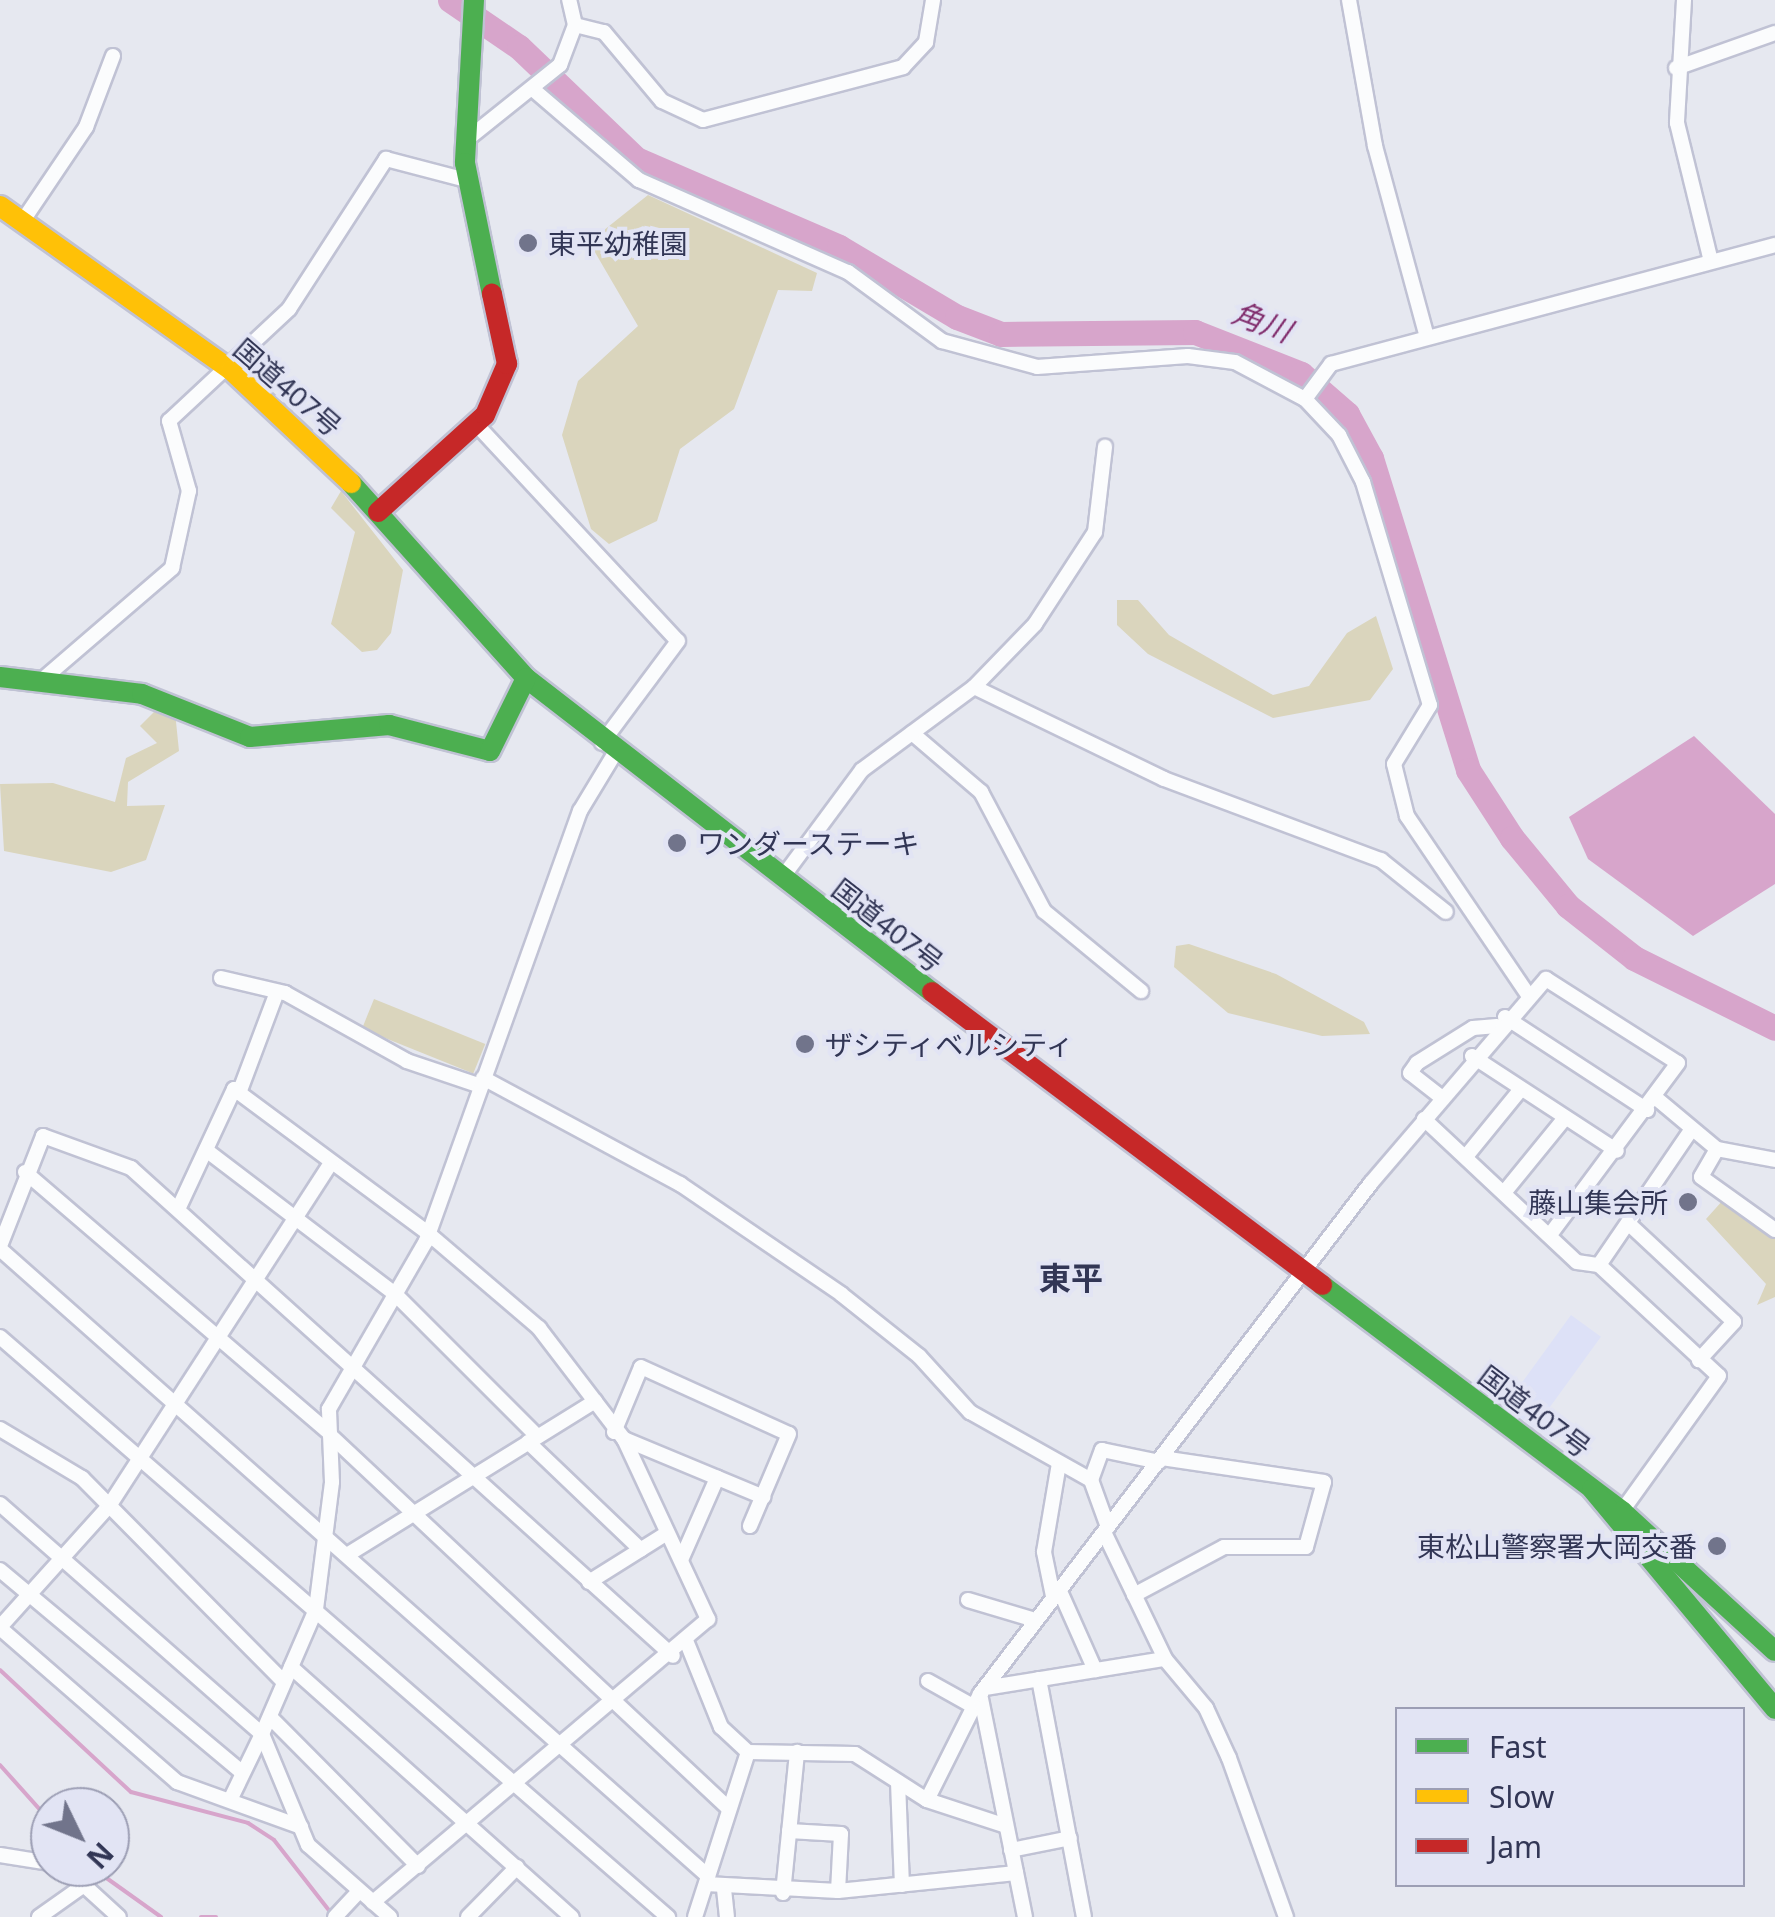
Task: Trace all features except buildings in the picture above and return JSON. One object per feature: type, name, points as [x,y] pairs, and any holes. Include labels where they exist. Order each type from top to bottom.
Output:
[{"type":"main road","points":[[378,512],[476,424],[502,387],[507,350],[466,180],[464,142],[474,0]]},
{"type":"main road","name":"国道407号","points":[[0,206],[231,370],[378,512],[526,678],[608,748],[1622,1511],[1775,1651]]},
{"type":"main road","points":[[0,677],[176,702],[250,737],[389,724],[490,751],[526,678]]},
{"type":"main road","points":[[1592,1488],[1605,1516],[1775,1709]]},
{"type":"street","points":[[464,142],[536,90],[560,65],[574,24],[569,0]]},
{"type":"street","points":[[574,24],[620,45],[662,101],[722,118],[778,94],[903,66],[926,42],[933,0]]},
{"type":"street","points":[[1349,0],[1375,146],[1426,334]]},
{"type":"street","points":[[1684,0],[1676,68],[1684,165],[1711,261]]},
{"type":"street","points":[[1676,68],[1775,33]]},
{"type":"street","points":[[22,222],[86,127],[113,56]]},
{"type":"street","points":[[536,90],[639,180],[848,272],[942,340],[1037,366],[1188,356],[1235,362],[1305,399],[1339,435],[1363,482],[1430,705],[1394,764],[1407,816],[1527,992]]},
{"type":"street","points":[[42,680],[172,568],[189,491],[167,425],[231,370],[302,292],[386,159],[466,180]]},
{"type":"street","points":[[1305,399],[1331,364],[1426,334],[1775,245]]},
{"type":"street","points":[[232,1798],[316,1609],[330,1409],[352,1358],[429,1234],[580,811],[608,748],[678,640],[476,424]]},
{"type":"street","points":[[782,878],[862,770],[974,687],[1034,624],[1095,532],[1105,447]]},
{"type":"street","points":[[974,687],[1164,780],[1381,860],[1446,912]]},
{"type":"street","points":[[912,733],[981,792],[1044,911],[1141,992]]},
{"type":"street","points":[[221,978],[276,992],[407,1060],[482,1082],[680,1184],[882,1324],[970,1412],[1091,1480]]},
{"type":"street","points":[[927,1800],[979,1696],[1035,1620],[1472,1056],[1527,992],[1556,982],[1678,1063],[1652,1104],[1550,1235]]},
{"type":"street","points":[[180,1205],[238,1093],[276,992]]},
{"type":"street","points":[[1441,1097],[1410,1073],[1417,1063],[1473,1028],[1501,1022],[1652,1104],[1717,1149],[1775,1160]]},
{"type":"street","points":[[1472,1056],[1616,1151]]},
{"type":"street","points":[[1468,1154],[1522,1089]]},
{"type":"street","points":[[238,1093],[429,1234],[538,1328],[619,1436],[708,1618],[673,1656],[373,1902]]},
{"type":"street","points":[[1507,1188],[1564,1118]]},
{"type":"street","points":[[1424,1119],[1507,1188],[1577,1262],[1599,1266],[1719,1376],[1716,1387],[1622,1511]]},
{"type":"street","points":[[1599,1266],[1689,1132]]},
{"type":"street","points":[[673,1656],[471,1478],[352,1358],[180,1205],[73,1140],[43,1136],[25,1172],[0,1247],[562,1746],[707,1880],[724,1889],[783,1893],[1016,1873]]},
{"type":"street","points":[[1717,1149],[1701,1176],[1775,1230]]},
{"type":"street","points":[[206,1150],[394,1293],[641,1550]]},
{"type":"street","points":[[302,1827],[232,1798],[176,1782],[0,1628],[109,1506],[331,1162]]},
{"type":"street","points":[[25,1172],[330,1434],[408,1516],[727,1808]]},
{"type":"street","points":[[1628,1224],[1734,1322],[1699,1360]]},
{"type":"street","points":[[0,1337],[668,1917]]},
{"type":"street","points":[[619,1436],[641,1367],[789,1434],[750,1526]]},
{"type":"street","points":[[348,1555],[595,1401]]},
{"type":"street","points":[[0,1429],[82,1478],[284,1682]]},
{"type":"street","points":[[619,1436],[763,1497]]},
{"type":"street","points":[[1134,1594],[1224,1547],[1306,1547],[1324,1482],[1102,1450],[1091,1480],[1106,1530],[1134,1594],[1165,1659],[1206,1708],[1230,1758],[1283,1917]]},
{"type":"street","points":[[1059,1464],[1044,1552],[1056,1593],[1095,1670]]},
{"type":"street","points":[[681,1560],[718,1478]]},
{"type":"street","points":[[0,1504],[262,1734],[308,1846],[390,1917]]},
{"type":"street","points":[[589,1582],[668,1533]]},
{"type":"street","points":[[0,1570],[242,1772]]},
{"type":"street","points":[[968,1600],[1035,1620]]},
{"type":"street","points":[[687,1643],[721,1727],[748,1752],[855,1754],[927,1800],[1006,1826]]},
{"type":"street","points":[[928,1681],[979,1696],[1039,1679],[1165,1659]]},
{"type":"street","points":[[291,1667],[517,1867],[563,1914]]},
{"type":"street","points":[[1039,1679],[1084,1917]]},
{"type":"street","points":[[979,1696],[1025,1917]]},
{"type":"street","points":[[270,1718],[418,1866]]},
{"type":"street","points":[[695,1917],[748,1752]]},
{"type":"street","points":[[783,1893],[797,1752]]},
{"type":"street","points":[[898,1782],[902,1885]]},
{"type":"street","points":[[789,1832],[841,1834],[838,1891]]},
{"type":"street","points":[[1011,1850],[1070,1838]]},
{"type":"street","points":[[3,1857],[30,1861]]},
{"type":"street","points":[[468,1917],[517,1867]]},
{"type":"street","points":[[38,1917],[81,1887]]},
{"type":"street","points":[[91,1887],[119,1917]]},
{"type":"street","points":[[724,1889],[727,1917]]},
{"type":"street","points":[[335,1917],[358,1891]]},
{"type":"shaded area","points":[[648,195],[817,273],[812,291],[778,290],[734,409],[680,449],[657,521],[609,544],[591,529],[562,435],[578,381],[638,326],[589,242]]},
{"type":"shaded area","points":[[341,491],[403,570],[391,633],[377,650],[362,652],[331,624],[355,532],[331,508]]},
{"type":"shaded area","points":[[1117,600],[1138,600],[1169,635],[1273,695],[1309,686],[1347,633],[1376,616],[1393,669],[1370,700],[1273,718],[1148,654],[1117,625]]},
{"type":"shaded area","points":[[157,709],[175,712],[179,751],[128,782],[127,806],[165,805],[146,860],[111,872],[4,851],[0,784],[53,783],[115,802],[126,758],[157,743],[140,726]]},
{"type":"shaded area","points":[[1694,736],[1775,814],[1775,884],[1693,936],[1588,859],[1569,817]]},
{"type":"shaded area","points":[[1189,944],[1276,974],[1364,1022],[1370,1034],[1322,1036],[1228,1013],[1174,967],[1176,946]]},
{"type":"shaded area","points":[[374,999],[485,1044],[473,1074],[362,1029]]},
{"type":"shaded area","points":[[1724,1199],[1775,1236],[1775,1297],[1757,1305],[1766,1284],[1706,1219]]},
{"type":"shaded area","points":[[1571,1315],[1601,1337],[1535,1428],[1505,1406]]},
{"type":"waterway","name":"角川","points":[[450,0],[519,47],[636,159],[839,247],[957,317],[1001,334],[1195,332],[1301,374],[1347,414],[1371,458],[1468,770],[1512,838],[1568,906],[1634,958],[1775,1028]]},
{"type":"waterway","points":[[0,1670],[131,1792],[248,1823],[274,1840],[331,1913]]},
{"type":"waterway","points":[[0,1765],[30,1799]]},
{"type":"waterway","points":[[119,1887],[161,1917]]},
{"type":"waterway","points":[[201,1917],[216,1917]]},
{"type":"traffic: fast","points":[[474,0],[465,163],[492,294]]},
{"type":"traffic: fast","points":[[351,483],[526,678],[932,992]]},
{"type":"traffic: fast","points":[[0,677],[142,694],[250,737],[389,725],[490,751],[526,678]]},
{"type":"traffic: fast","points":[[1322,1285],[1622,1511],[1775,1651]]},
{"type":"traffic: fast","points":[[1592,1489],[1775,1709]]},
{"type":"traffic: slow","points":[[0,206],[231,370],[351,483]]},
{"type":"traffic: jam","points":[[378,512],[485,415],[507,364],[492,294]]},
{"type":"traffic: jam","points":[[932,992],[1322,1285]]},
{"type":"place","name":"東平幼稚園","points":[[528,243]]},
{"type":"place","name":"ワンダーステーキ","points":[[677,843]]},
{"type":"place","name":"ザシティベルシティ","points":[[805,1044]]},
{"type":"place","name":"藤山集会所","points":[[1688,1202]]},
{"type":"place","name":"東松山警察署大岡交番","points":[[1717,1546]]},
{"type":"district","name":"東平","points":[[1071,1278]]}]
